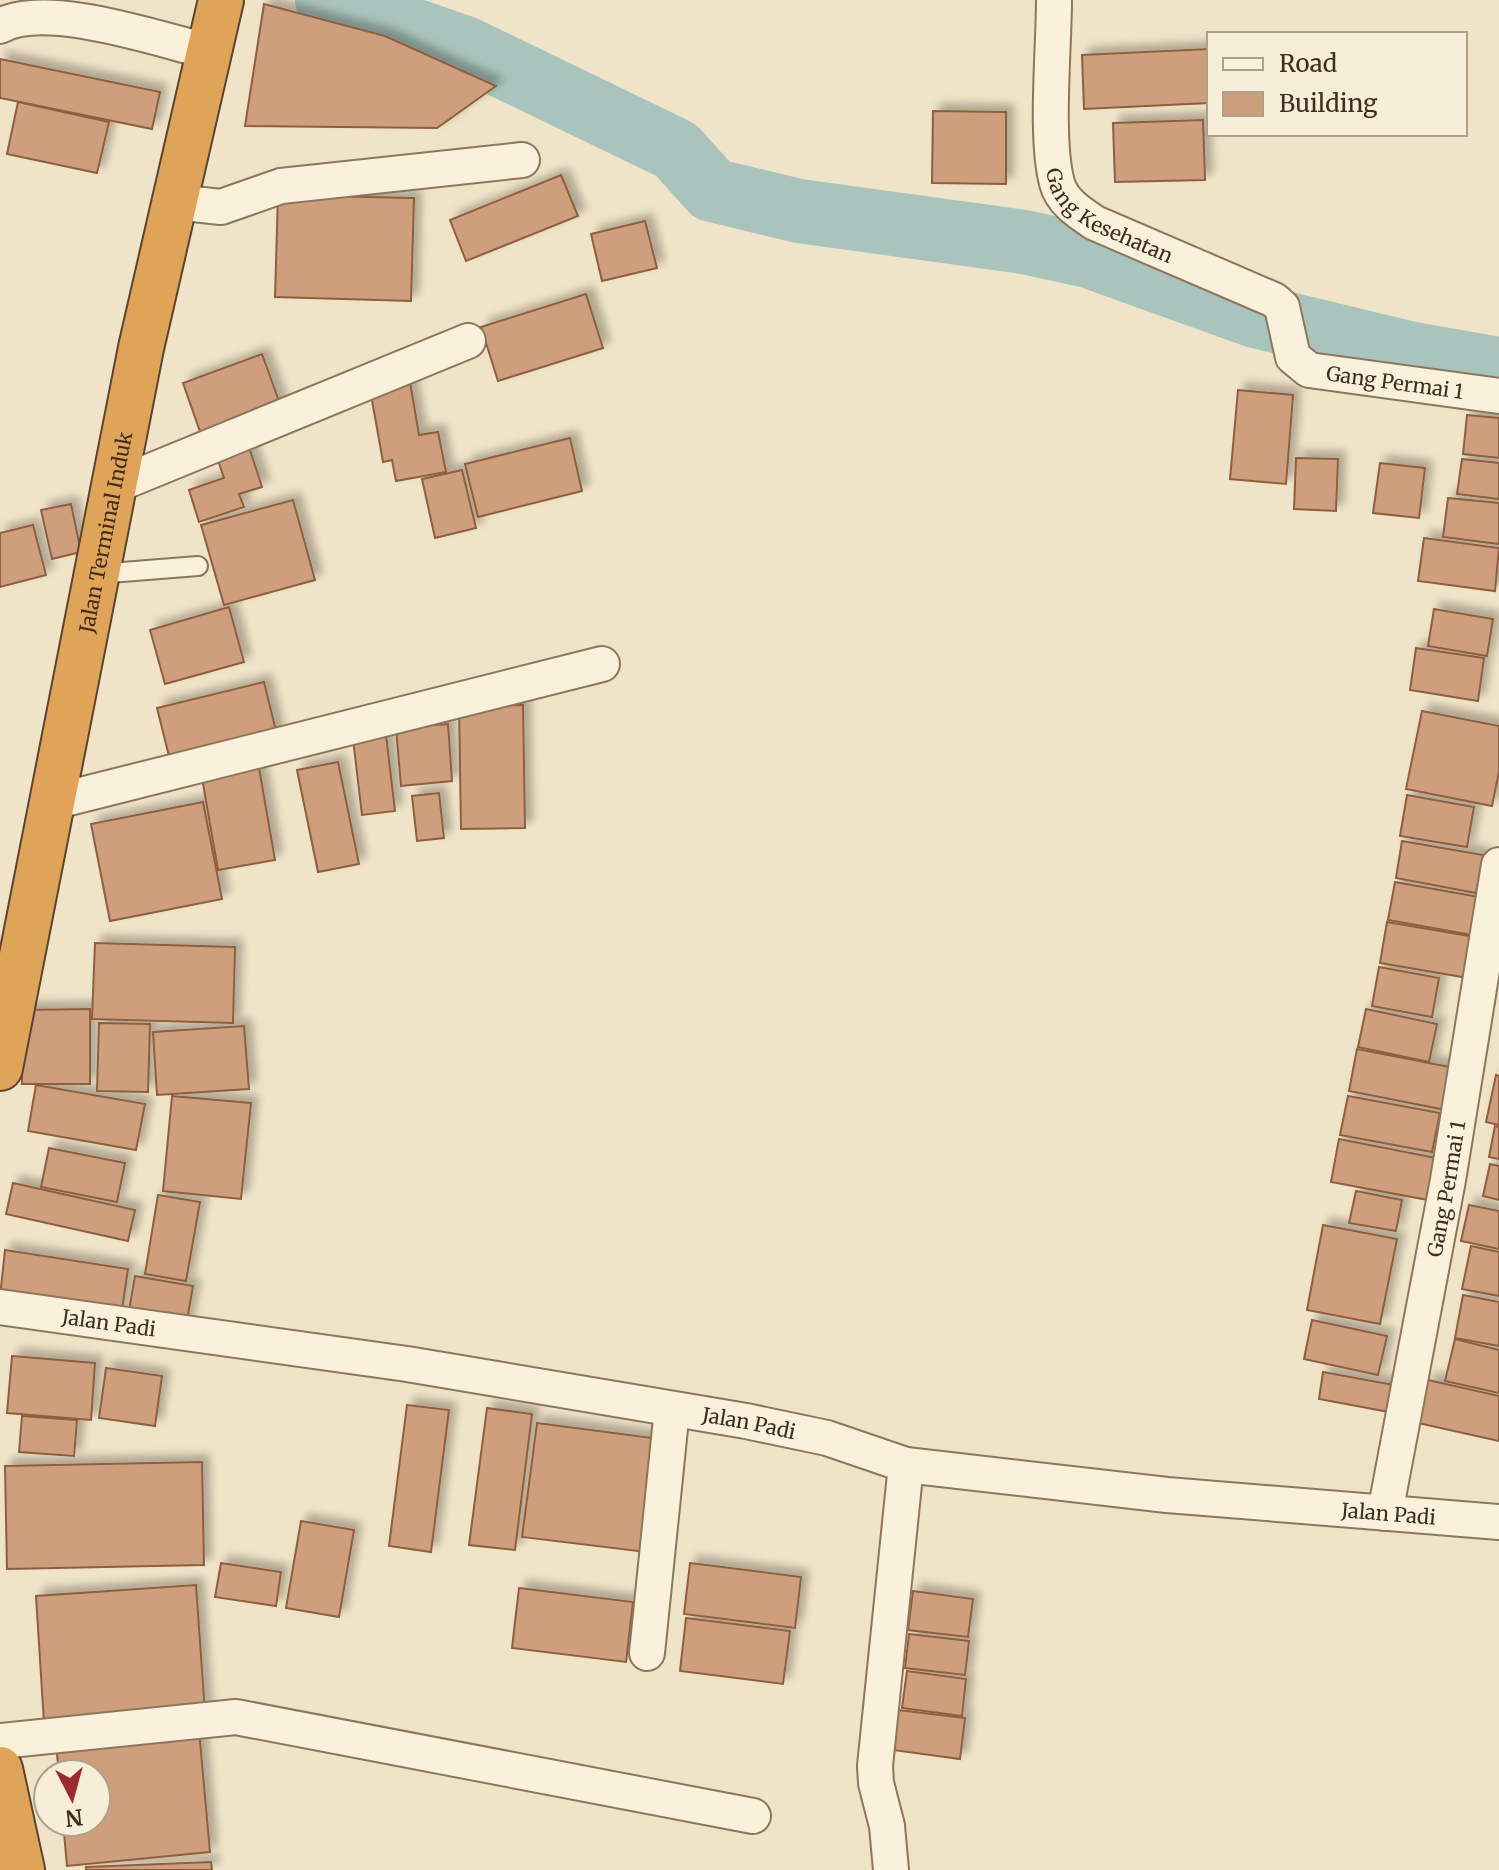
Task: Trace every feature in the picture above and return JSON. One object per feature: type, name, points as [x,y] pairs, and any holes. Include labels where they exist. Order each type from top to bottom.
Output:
[{"type":"highway","name":"Jalan Terminal Induk","points":[[0,1068],[141,348],[215,31]]},
{"type":"highway","points":[[0,1769],[22,1870]]},
{"type":"street","name":"Gang Kesehatan","points":[[1054,0],[1052,129],[1057,184],[1073,208],[1095,223],[1263,293],[1282,307],[1293,357]]},
{"type":"street","points":[[0,26],[34,16],[215,31]]},
{"type":"street","points":[[175,202],[221,207],[281,186],[522,160]]},
{"type":"street","points":[[114,486],[468,341]]},
{"type":"street","name":"Gang Permai 1","points":[[1293,357],[1309,370],[1499,396]]},
{"type":"street","points":[[53,802],[602,664]]},
{"type":"street","name":"Gang Permai 1","points":[[1385,1513],[1448,1180],[1499,865]]},
{"type":"street","name":"Jalan Padi","points":[[0,1307],[407,1364],[672,1409],[827,1438],[906,1465],[1167,1495],[1499,1522]]},
{"type":"street","points":[[647,1653],[672,1409]]},
{"type":"street","points":[[891,1870],[887,1826],[875,1766],[906,1465]]},
{"type":"street","points":[[0,1741],[236,1717],[753,1816]]},
{"type":"lane","points":[[97,574],[198,566]]},
{"type":"building","points":[[264,4],[385,36],[496,86],[437,128],[245,126]]},
{"type":"building","points":[[1207,49],[1207,103],[1084,109],[1082,55]]},
{"type":"building","points":[[0,59],[160,92],[152,129],[0,98]]},
{"type":"building","points":[[18,102],[109,122],[97,173],[7,154]]},
{"type":"building","points":[[933,111],[1006,112],[1006,184],[932,183]]},
{"type":"building","points":[[1203,120],[1205,180],[1115,182],[1113,123]]},
{"type":"building","points":[[561,175],[578,216],[466,261],[450,220]]},
{"type":"building","points":[[278,195],[414,198],[411,301],[275,297]]},
{"type":"building","points":[[645,221],[657,268],[602,281],[591,234]]},
{"type":"building","points":[[586,294],[603,348],[498,381],[481,327]]},
{"type":"building","points":[[262,354],[284,415],[204,443],[183,383]]},
{"type":"building","points":[[410,382],[419,435],[438,432],[446,472],[396,481],[392,460],[383,462],[370,389]]},
{"type":"building","points":[[1238,390],[1293,395],[1286,484],[1230,479]]},
{"type":"building","points":[[1467,415],[1499,418],[1499,458],[1463,454]]},
{"type":"building","points":[[570,438],[582,491],[478,517],[465,464]]},
{"type":"building","points":[[249,447],[262,487],[239,494],[244,507],[199,522],[189,490],[224,478],[217,457]]},
{"type":"building","points":[[1296,458],[1338,459],[1336,511],[1294,509]]},
{"type":"building","points":[[1462,459],[1499,463],[1499,499],[1457,494]]},
{"type":"building","points":[[1380,463],[1425,468],[1419,518],[1373,513]]},
{"type":"building","points":[[462,470],[476,528],[435,538],[422,479]]},
{"type":"building","points":[[1448,498],[1499,503],[1499,544],[1443,537]]},
{"type":"building","points":[[293,500],[315,580],[224,605],[201,525]]},
{"type":"building","points":[[71,504],[81,552],[52,559],[41,510]]},
{"type":"building","points":[[33,525],[46,575],[0,587],[0,533]]},
{"type":"building","points":[[1424,538],[1499,548],[1495,591],[1418,581]]},
{"type":"building","points":[[229,607],[244,662],[165,684],[150,630]]},
{"type":"building","points":[[1434,609],[1493,619],[1487,656],[1428,646]]},
{"type":"building","points":[[1416,648],[1484,658],[1478,701],[1410,690]]},
{"type":"building","points":[[264,682],[278,739],[171,764],[157,708]]},
{"type":"building","points":[[523,705],[525,828],[461,829],[459,706]]},
{"type":"building","points":[[1422,711],[1499,726],[1499,772],[1492,806],[1406,789]]},
{"type":"building","points":[[448,724],[452,781],[401,786],[396,728]]},
{"type":"building","points":[[386,735],[395,811],[362,815],[353,739]]},
{"type":"building","points":[[258,762],[275,860],[218,870],[201,772]]},
{"type":"building","points":[[338,762],[359,864],[318,872],[297,770]]},
{"type":"building","points":[[439,793],[444,838],[417,841],[412,796]]},
{"type":"building","points":[[1407,795],[1474,807],[1467,847],[1400,836]]},
{"type":"building","points":[[203,802],[222,899],[110,921],[91,824]]},
{"type":"building","points":[[1402,841],[1483,855],[1476,893],[1396,878]]},
{"type":"building","points":[[1395,882],[1479,897],[1472,935],[1388,920]]},
{"type":"building","points":[[1387,922],[1475,937],[1468,978],[1380,963]]},
{"type":"building","points":[[95,943],[235,947],[233,1023],[92,1019]]},
{"type":"building","points":[[1379,967],[1439,978],[1432,1017],[1372,1006]]},
{"type":"building","points":[[90,1009],[90,1084],[22,1084],[22,1010]]},
{"type":"building","points":[[1366,1009],[1437,1024],[1429,1062],[1358,1047]]},
{"type":"building","points":[[99,1023],[150,1024],[148,1092],[97,1091]]},
{"type":"building","points":[[244,1026],[249,1089],[157,1095],[153,1032]]},
{"type":"building","points":[[1357,1049],[1455,1068],[1446,1110],[1349,1091]]},
{"type":"building","points":[[1496,1075],[1499,1076],[1499,1125],[1486,1122]]},
{"type":"building","points":[[36,1085],[145,1104],[136,1150],[28,1131]]},
{"type":"building","points":[[172,1096],[251,1103],[241,1199],[163,1191]]},
{"type":"building","points":[[1348,1096],[1440,1113],[1432,1152],[1340,1135]]},
{"type":"building","points":[[1495,1126],[1499,1127],[1499,1159],[1489,1157]]},
{"type":"building","points":[[1339,1139],[1436,1158],[1428,1200],[1331,1182]]},
{"type":"building","points":[[49,1148],[125,1163],[117,1202],[41,1187]]},
{"type":"building","points":[[1490,1164],[1499,1166],[1499,1200],[1483,1196]]},
{"type":"building","points":[[13,1183],[135,1210],[128,1241],[6,1214]]},
{"type":"building","points":[[1356,1191],[1402,1200],[1396,1231],[1349,1223]]},
{"type":"building","points":[[158,1195],[200,1202],[186,1281],[145,1274]]},
{"type":"building","points":[[1469,1205],[1499,1211],[1499,1249],[1461,1241]]},
{"type":"building","points":[[1323,1225],[1397,1239],[1380,1324],[1307,1310]]},
{"type":"building","points":[[1471,1246],[1499,1252],[1499,1296],[1462,1289]]},
{"type":"building","points":[[5,1250],[128,1269],[121,1316],[0,1297]]},
{"type":"building","points":[[135,1276],[193,1286],[186,1326],[128,1316]]},
{"type":"building","points":[[1463,1295],[1499,1302],[1499,1346],[1455,1338]]},
{"type":"building","points":[[1312,1320],[1387,1336],[1378,1375],[1304,1359]]},
{"type":"building","points":[[1455,1339],[1499,1350],[1499,1393],[1445,1381]]},
{"type":"building","points":[[12,1356],[95,1363],[91,1420],[7,1413]]},
{"type":"building","points":[[106,1368],[162,1376],[155,1426],[99,1418]]},
{"type":"building","points":[[1323,1372],[1394,1385],[1389,1412],[1319,1399]]},
{"type":"building","points":[[1428,1380],[1499,1396],[1499,1441],[1418,1423]]},
{"type":"building","points":[[407,1405],[449,1410],[431,1552],[389,1546]]},
{"type":"building","points":[[487,1408],[532,1414],[515,1550],[469,1545]]},
{"type":"building","points":[[22,1416],[77,1420],[74,1456],[19,1452]]},
{"type":"building","points":[[537,1423],[660,1439],[646,1552],[522,1537]]},
{"type":"building","points":[[202,1462],[204,1565],[7,1569],[5,1466]]},
{"type":"building","points":[[301,1521],[354,1530],[339,1617],[286,1608]]},
{"type":"building","points":[[221,1563],[281,1572],[276,1606],[215,1597]]},
{"type":"building","points":[[690,1563],[801,1577],[795,1628],[684,1614]]},
{"type":"building","points":[[196,1585],[205,1712],[44,1723],[36,1596]]},
{"type":"building","points":[[519,1588],[633,1602],[626,1662],[512,1648]]},
{"type":"building","points":[[913,1591],[973,1599],[968,1637],[908,1630]]},
{"type":"building","points":[[686,1618],[790,1631],[783,1684],[680,1671]]},
{"type":"building","points":[[909,1634],[969,1641],[965,1675],[905,1668]]},
{"type":"building","points":[[907,1671],[966,1679],[962,1716],[902,1708]]},
{"type":"building","points":[[898,1710],[965,1718],[960,1759],[893,1750]]},
{"type":"building","points":[[199,1730],[210,1852],[67,1866],[64,1838],[112,1838],[112,1758],[57,1758],[56,1744]]},
{"type":"building","points":[[211,1862],[212,1870],[86,1870],[86,1867]]},
{"type":"waterway","points":[[327,0],[465,48],[676,150],[712,190],[799,211],[1024,242],[1088,256],[1255,316],[1413,354],[1499,369]]}]
